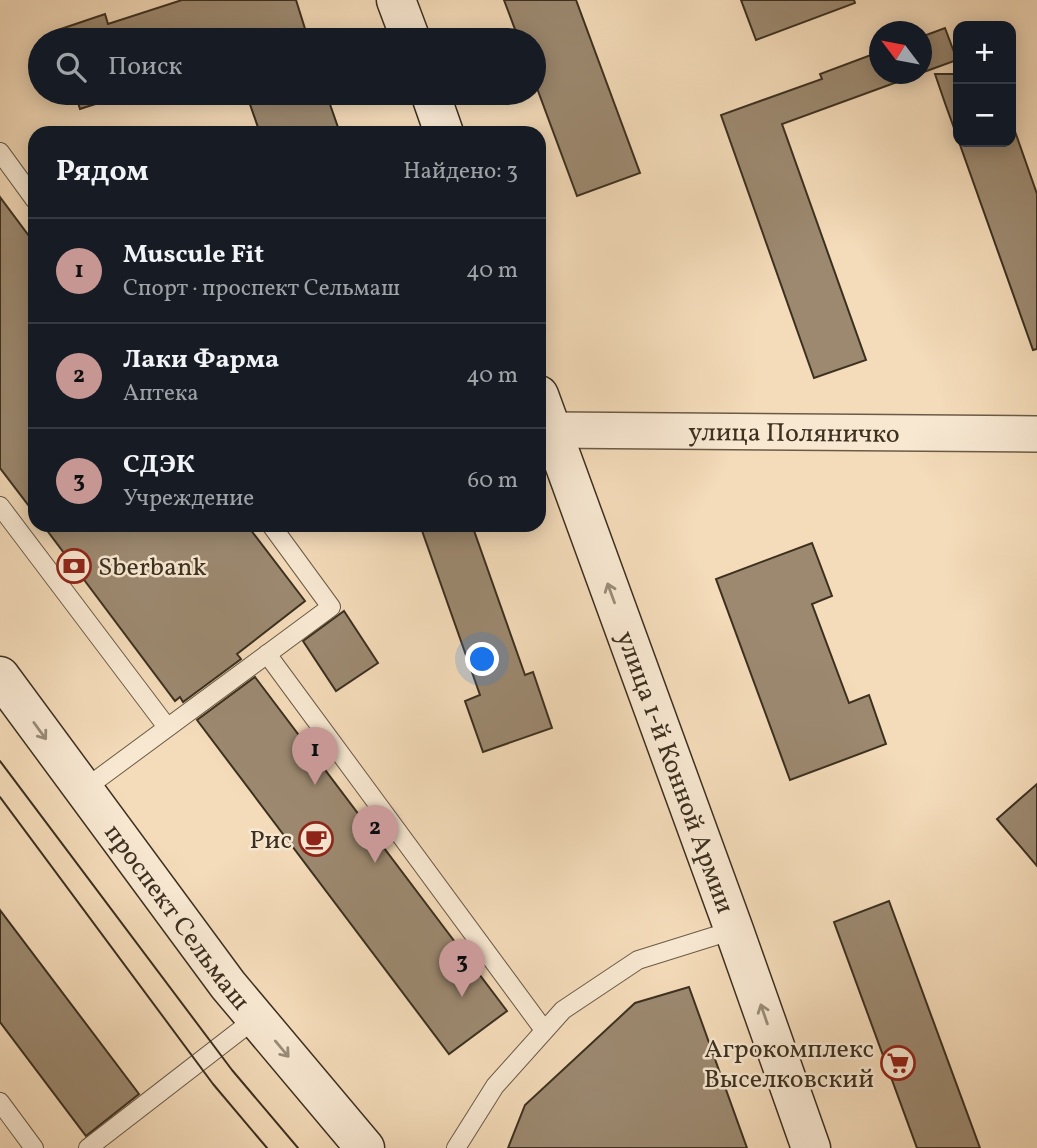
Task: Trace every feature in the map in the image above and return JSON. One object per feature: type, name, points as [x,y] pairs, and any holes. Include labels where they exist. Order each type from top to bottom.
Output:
[{"type":"main road","points":[[396,0],[406,28]]},
{"type":"main road","points":[[434,105],[442,126]]},
{"type":"main road","name":"улица 1-й Конной Армии","points":[[546,415],[811,1148]]},
{"type":"main road","name":"проспект Сельмаш","points":[[5,695],[83,790],[228,985],[365,1148]]},
{"type":"street","name":"улица Поляничко","points":[[546,412],[1037,434]]},
{"type":"lane","points":[[0,152],[28,190]]},
{"type":"lane","points":[[0,506],[167,727]]},
{"type":"lane","points":[[83,790],[331,607],[276,532]]},
{"type":"lane","points":[[267,654],[544,1030]]},
{"type":"lane","points":[[456,1148],[495,1086],[563,1010],[638,960],[734,929]]},
{"type":"lane","points":[[88,1148],[256,1018]]},
{"type":"lane","points":[[0,1102],[34,1148]]},
{"type":"building","points":[[182,0],[296,0],[305,28],[64,28],[105,14],[108,24]]},
{"type":"building","points":[[504,0],[576,0],[640,173],[577,196],[543,105],[546,105],[546,28],[514,28]]},
{"type":"building","points":[[741,0],[854,0],[855,3],[756,40]]},
{"type":"building","points":[[945,28],[953,49],[953,61],[932,69],[932,33]]},
{"type":"building","points":[[869,56],[869,84],[892,84],[782,124],[866,360],[814,378],[721,115],[822,79],[820,74]]},
{"type":"building","points":[[935,74],[953,74],[953,125]]},
{"type":"building","points":[[250,105],[330,105],[338,126],[258,126]]},
{"type":"building","points":[[1016,134],[1037,194],[1037,349],[1033,350],[961,147],[1016,147]]},
{"type":"building","points":[[0,197],[28,235],[28,505],[0,468]]},
{"type":"building","points":[[48,532],[252,532],[305,601],[237,654],[241,659],[183,702],[180,697],[175,701]]},
{"type":"building","points":[[422,532],[474,532],[525,675],[533,672],[552,728],[483,752],[465,701],[480,695]]},
{"type":"building","points":[[812,543],[832,596],[812,604],[849,703],[869,695],[886,744],[790,780],[716,579]]},
{"type":"building","points":[[344,611],[378,663],[336,691],[303,641]]},
{"type":"building","points":[[255,677],[507,1011],[449,1054],[197,720]]},
{"type":"building","points":[[1037,784],[1037,866],[997,819]]},
{"type":"building","points":[[889,901],[980,1148],[917,1148],[834,922]]},
{"type":"building","points":[[0,910],[139,1094],[86,1136],[0,1022]]},
{"type":"building","points":[[689,987],[747,1148],[508,1148],[525,1105],[635,1003]]},
{"type":"tram line","points":[[0,761],[232,1070],[298,1148]]},
{"type":"tram line","points":[[0,797],[213,1084],[267,1148]]},
{"type":"place","name":"Sberbank","points":[[74,566]]},
{"type":"place","name":"Muscule Fit","points":[[315,785]]},
{"type":"place","name":"Рис","points":[[316,839]]},
{"type":"place","name":"Лаки Фарма","points":[[375,863]]},
{"type":"place","name":"СДЭК","points":[[462,997]]},
{"type":"place","name":"Агрокомплекс Выселковский","points":[[898,1063]]}]
